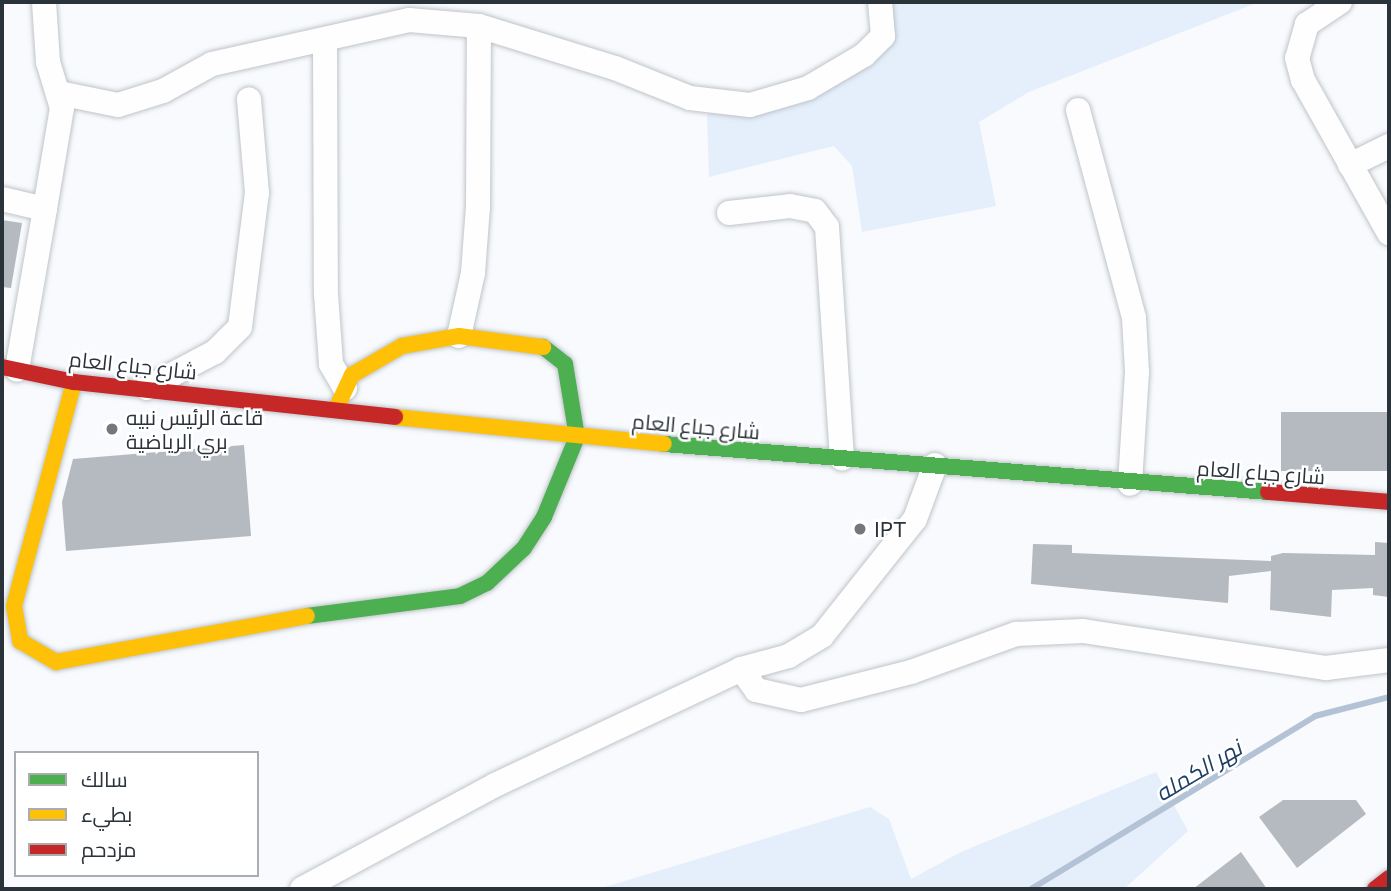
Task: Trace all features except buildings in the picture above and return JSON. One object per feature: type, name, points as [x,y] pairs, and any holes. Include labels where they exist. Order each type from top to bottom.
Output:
[{"type":"main road","points":[[74,382],[14,606],[20,641],[55,662],[302,617],[460,596],[487,583],[524,548],[544,517],[577,437],[568,376],[560,356],[538,343],[459,336],[381,355],[352,375],[340,398]]},
{"type":"main road","name":"شارع جباع العام","points":[[9,368],[74,382],[340,398],[577,437],[934,465],[1130,484],[1389,502]]},
{"type":"main road","points":[[1375,889],[1389,878]]},
{"type":"street","points":[[9,368],[45,209],[62,108],[48,62],[44,2]]},
{"type":"street","points":[[59,93],[118,105],[163,91],[212,64],[410,20],[479,26],[615,68],[690,98],[751,105],[808,88],[864,55],[883,36],[880,2]]},
{"type":"street","points":[[1340,2],[1307,24],[1297,58],[1303,80],[1389,233]]},
{"type":"street","points":[[459,336],[473,272],[478,207],[479,26]]},
{"type":"street","points":[[325,41],[326,294],[331,364],[340,398]]},
{"type":"street","points":[[147,388],[215,352],[240,327],[257,193],[248,99]]},
{"type":"street","points":[[1077,110],[1134,318],[1137,372],[1130,484]]},
{"type":"street","points":[[1350,165],[1389,146]]},
{"type":"street","points":[[2,199],[45,209]]},
{"type":"street","points":[[729,213],[790,206],[815,211],[827,227],[842,459]]},
{"type":"street","points":[[302,889],[495,785],[741,669],[789,656],[822,636],[915,519],[934,465]]},
{"type":"street","points":[[741,669],[765,695],[801,700],[911,672],[1016,634],[1083,631],[1326,668],[1389,660]]},
{"type":"shaded area","points":[[887,2],[1259,2],[1029,92],[979,122],[996,206],[862,232],[852,166],[834,146],[709,177],[707,114],[754,112],[872,59]]},
{"type":"shaded area","points":[[1156,772],[1188,831],[1124,889],[598,889],[870,807],[889,819],[911,879],[961,852]]},
{"type":"waterway","name":"نهر الكمله","points":[[1031,889],[1315,716],[1389,697]]},
{"type":"traffic: fast","points":[[307,616],[460,596],[487,583],[524,548],[544,517],[577,437],[565,364],[543,347]]},
{"type":"traffic: fast","points":[[664,444],[1268,492]]},
{"type":"traffic: slow","points":[[336,409],[352,375],[402,346],[459,336],[543,347]]},
{"type":"traffic: slow","points":[[74,382],[14,606],[20,641],[56,662],[307,616]]},
{"type":"traffic: slow","points":[[395,417],[664,444]]},
{"type":"traffic: jam","points":[[2,367],[74,382],[395,417]]},
{"type":"traffic: jam","points":[[1268,492],[1389,502]]},
{"type":"traffic: jam","points":[[1375,889],[1389,878]]},
{"type":"place","name":"قاعة الرئيس نبيه بري الرياضية","points":[[112,429]]},
{"type":"place","name":"IPT","points":[[860,529]]}]
